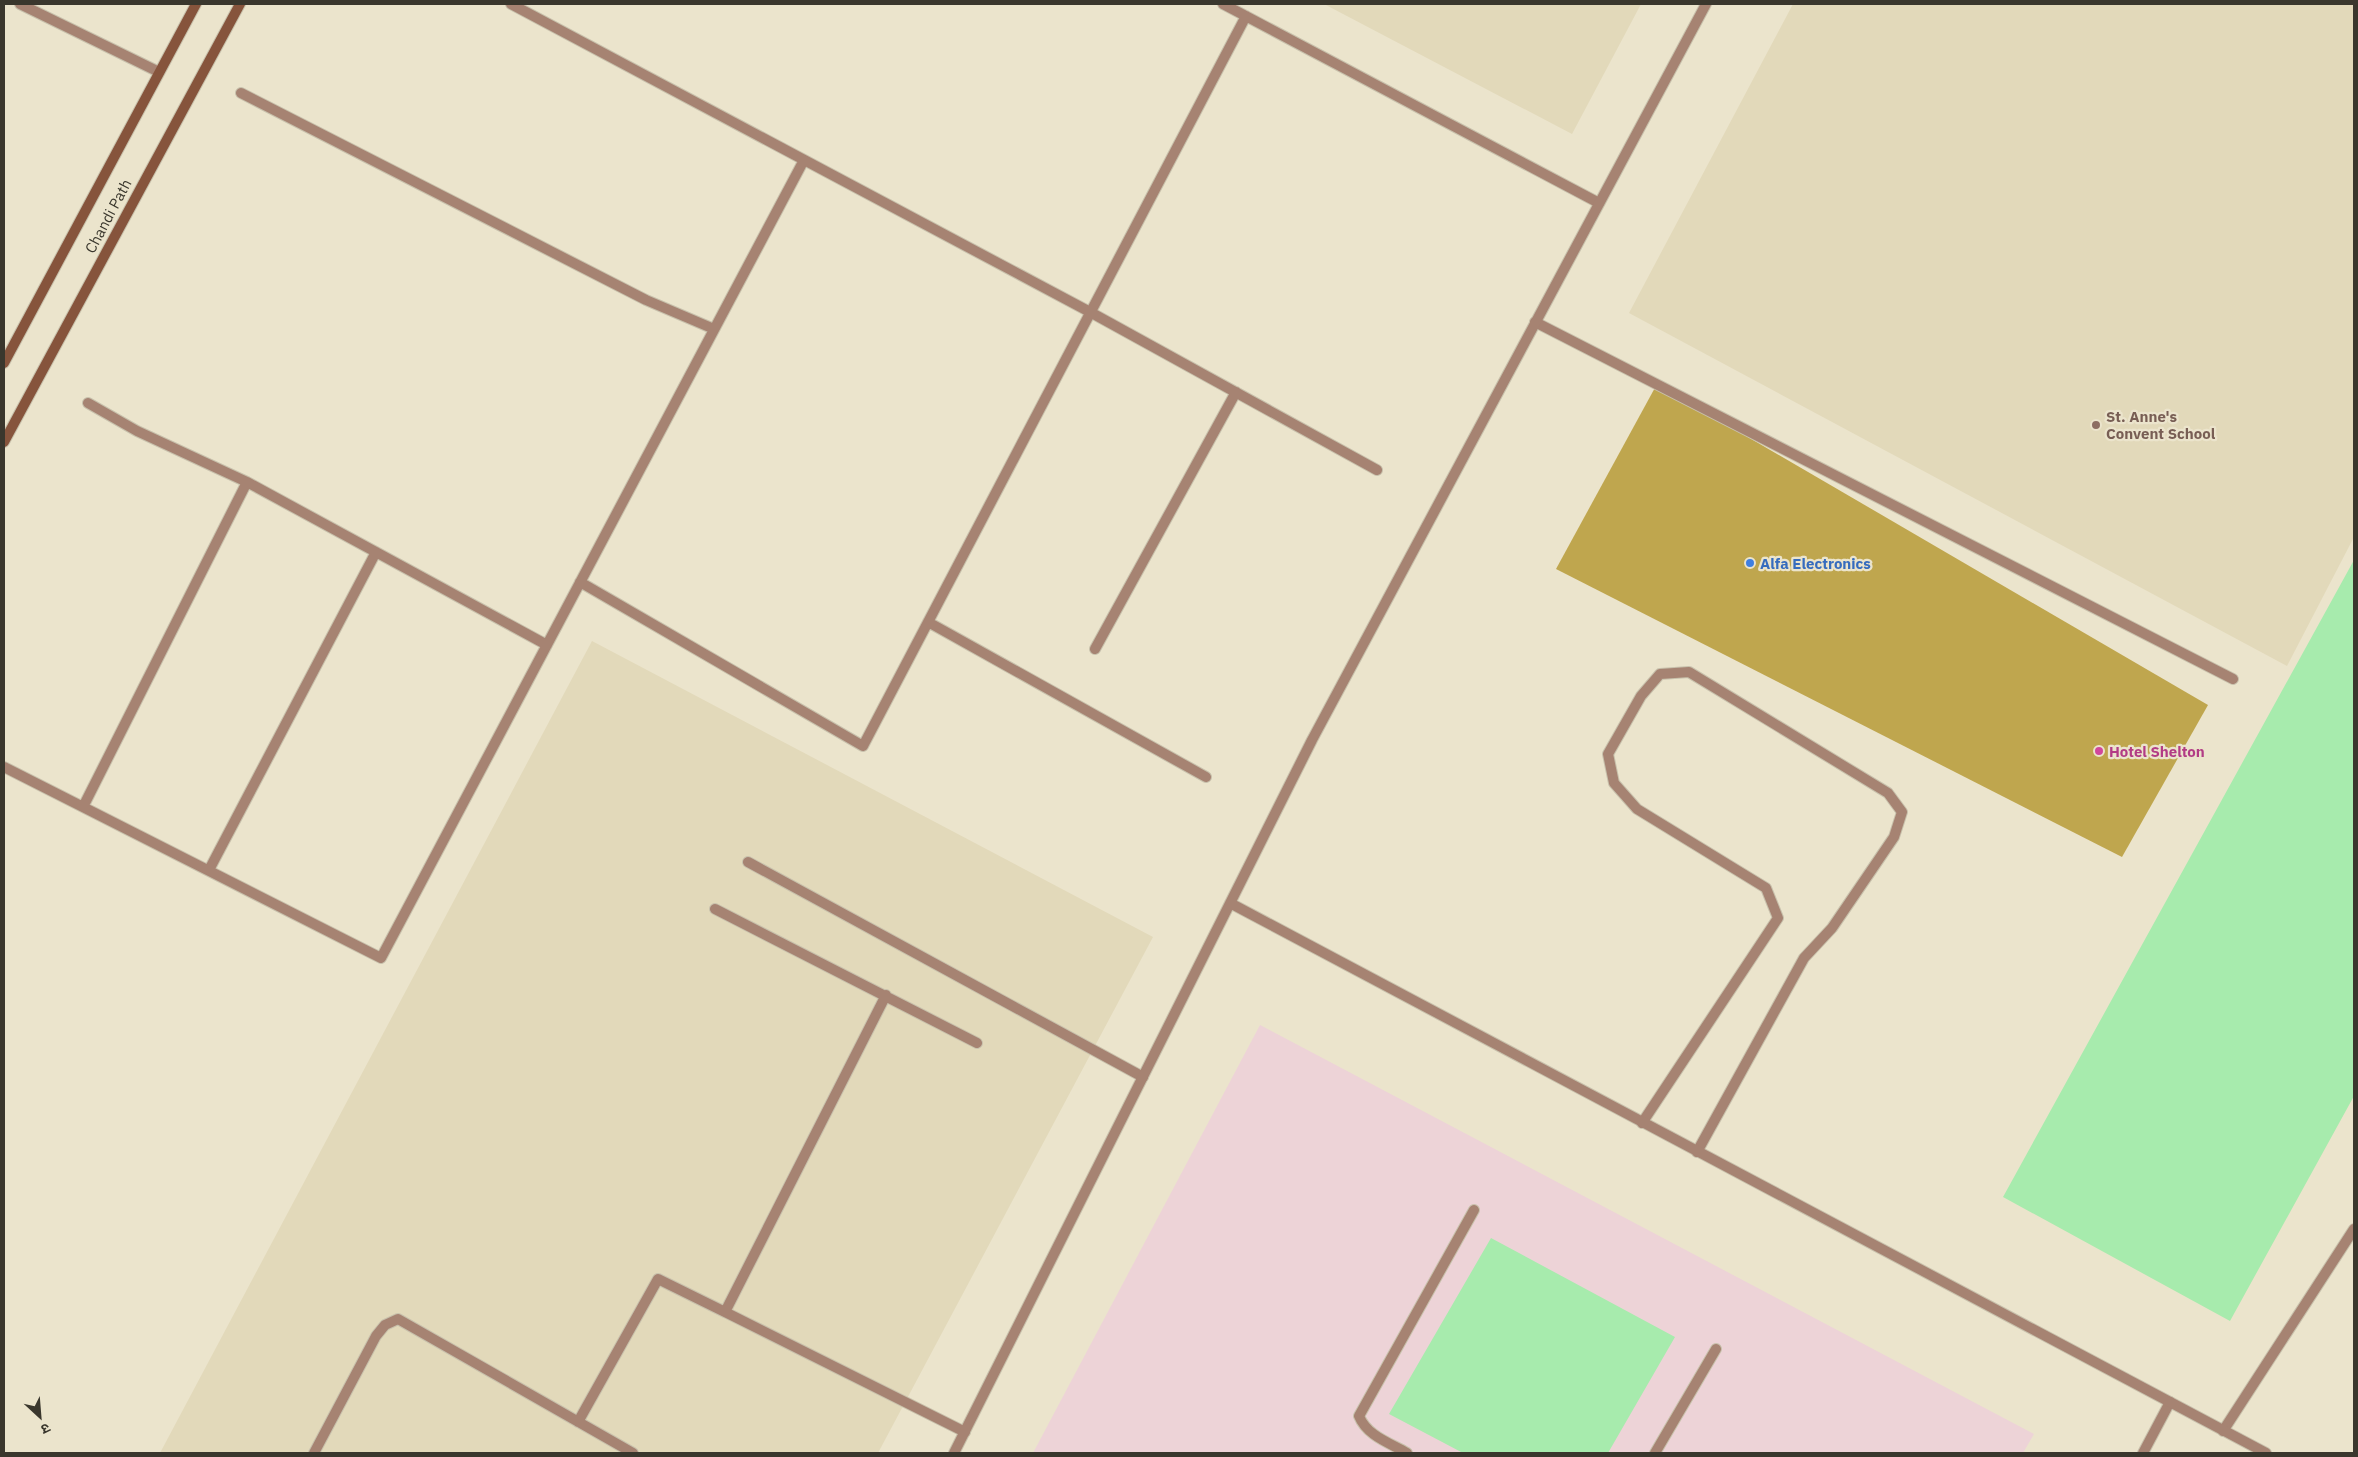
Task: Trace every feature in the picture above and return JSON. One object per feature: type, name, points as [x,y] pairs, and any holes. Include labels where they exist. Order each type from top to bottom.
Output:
[{"type":"main road","name":"Chandi Path","points":[[4,363],[196,4]]},
{"type":"main road","name":"Chandi Path","points":[[4,442],[240,4]]},
{"type":"street","points":[[20,4],[159,72]]},
{"type":"street","points":[[511,4],[1090,312],[1376,470]]},
{"type":"street","points":[[1223,4],[1599,203]]},
{"type":"street","points":[[954,1453],[1312,740],[1706,4]]},
{"type":"street","points":[[580,582],[863,746],[1246,16]]},
{"type":"street","points":[[242,93],[646,300],[714,330]]},
{"type":"street","points":[[4,767],[381,958],[804,160]]},
{"type":"street","points":[[1535,322],[2233,679]]},
{"type":"street","points":[[1096,649],[1236,392]]},
{"type":"street","points":[[88,403],[137,431],[247,482],[547,645]]},
{"type":"street","points":[[83,807],[247,482]]},
{"type":"street","points":[[209,870],[376,552]]},
{"type":"street","points":[[928,622],[1206,777]]},
{"type":"street","points":[[1642,1123],[1778,918],[1766,888],[1637,809],[1614,783],[1608,754],[1641,696],[1660,674],[1689,672],[1888,793],[1902,812],[1894,836],[1853,898],[1832,928],[1804,958],[1697,1152]]},
{"type":"street","points":[[748,862],[1143,1077]]},
{"type":"street","points":[[1230,904],[2266,1453]]},
{"type":"street","points":[[715,909],[977,1043]]},
{"type":"street","points":[[725,1312],[886,995]]},
{"type":"street","points":[[1407,1453],[1373,1434],[1363,1426],[1359,1416],[1474,1210]]},
{"type":"street","points":[[2223,1431],[2354,1229]]},
{"type":"street","points":[[578,1422],[658,1279],[965,1432]]},
{"type":"street","points":[[314,1453],[376,1336],[385,1326],[398,1319],[633,1453]]},
{"type":"street","points":[[1655,1453],[1716,1349]]},
{"type":"street","points":[[2143,1453],[2170,1402]]},
{"type":"shaded area","points":[[1324,4],[1641,4],[1572,134]]},
{"type":"shaded area","name":"St. Anne's Convent School","points":[[1793,4],[2354,4],[2354,537],[2287,666],[1629,313]]},
{"type":"shaded area","points":[[592,641],[1153,937],[878,1453],[160,1453]]},
{"type":"shaded area","points":[[1260,1025],[2034,1434],[2023,1453],[1033,1453]]},
{"type":"green space","points":[[2354,560],[2354,1096],[2230,1321],[2003,1197]]},
{"type":"green space","points":[[1491,1238],[1675,1337],[1608,1453],[1463,1453],[1389,1414]]},
{"type":"building","points":[[1657,384],[2208,705],[2122,857],[1556,569]]},
{"type":"place","name":"St. Anne's Convent School","points":[[2096,425]]},
{"type":"place","name":"Alfa Electronics","points":[[1750,563]]},
{"type":"place","name":"Hotel Shelton","points":[[2099,751]]}]
